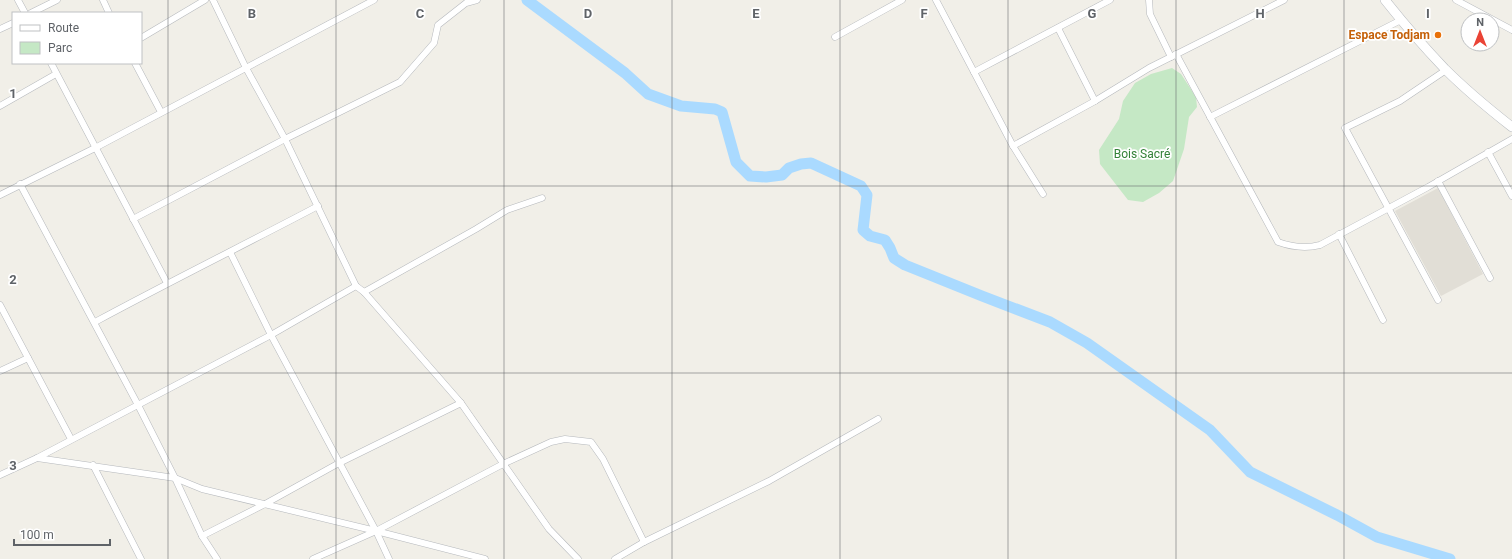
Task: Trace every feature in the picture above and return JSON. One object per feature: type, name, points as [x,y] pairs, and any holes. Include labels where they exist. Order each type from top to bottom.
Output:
[{"type":"main road","points":[[1385,0],[1446,70],[1481,102],[1512,127]]},
{"type":"street","points":[[18,0],[24,12]]},
{"type":"street","points":[[33,12],[57,0]]},
{"type":"street","points":[[103,0],[109,12]]},
{"type":"street","points":[[142,37],[205,0]]},
{"type":"street","points":[[213,0],[246,68],[285,139],[356,286],[364,292],[461,403],[549,529],[578,559]]},
{"type":"street","points":[[0,195],[95,148],[374,0]]},
{"type":"street","points":[[133,219],[285,139],[400,82],[434,43],[438,25],[466,3],[477,0]]},
{"type":"street","points":[[835,37],[902,0]]},
{"type":"street","points":[[936,0],[1013,146],[1043,194]]},
{"type":"street","points":[[974,72],[1110,0]]},
{"type":"street","points":[[1149,0],[1150,14],[1210,117],[1278,242],[1289,246],[1311,247],[1320,245],[1512,139]]},
{"type":"street","points":[[1013,146],[1094,101],[1149,68],[1284,0]]},
{"type":"street","points":[[1456,0],[1512,30]]},
{"type":"street","points":[[1210,117],[1401,20]]},
{"type":"street","points":[[0,30],[12,24]]},
{"type":"street","points":[[1058,28],[1094,101]]},
{"type":"street","points":[[51,64],[167,283]]},
{"type":"street","points":[[136,64],[161,112]]},
{"type":"street","points":[[1438,300],[1345,128],[1400,101],[1446,70]]},
{"type":"street","points":[[0,106],[56,74]]},
{"type":"street","points":[[1488,152],[1512,196]]},
{"type":"street","points":[[1438,181],[1490,278]]},
{"type":"street","points":[[20,184],[138,404],[202,536],[217,559]]},
{"type":"street","points":[[364,292],[507,210],[542,198]]},
{"type":"street","points":[[95,322],[167,283],[318,206]]},
{"type":"street","points":[[1339,234],[1383,320]]},
{"type":"street","points":[[230,252],[271,335],[376,531],[389,559]]},
{"type":"street","points":[[0,474],[37,458],[271,335],[356,286]]},
{"type":"street","points":[[0,305],[71,439]]},
{"type":"street","points":[[0,371],[28,358]]},
{"type":"street","points":[[202,536],[265,504],[339,463],[461,403]]},
{"type":"street","points":[[615,559],[644,542],[769,481],[878,419]]},
{"type":"street","points":[[313,559],[376,531],[504,464],[551,442],[565,439],[591,442],[603,459],[644,542]]},
{"type":"street","points":[[37,458],[94,465],[175,478],[202,489],[485,559]]},
{"type":"street","points":[[94,465],[141,559]]},
{"type":"shaded area","points":[[1438,188],[1483,274],[1441,296],[1395,211]]},
{"type":"green space","name":"Bois Sacré","points":[[1172,68],[1181,74],[1196,97],[1197,107],[1189,117],[1184,149],[1173,181],[1159,193],[1143,202],[1128,200],[1100,164],[1099,150],[1119,119],[1123,101],[1135,83],[1151,74]]},
{"type":"waterway","points":[[527,0],[625,73],[648,94],[681,106],[715,109],[722,112],[736,162],[750,176],[766,177],[782,175],[789,168],[801,164],[811,163],[861,186],[867,195],[863,230],[870,236],[885,240],[894,258],[905,265],[1050,322],[1087,343],[1210,430],[1250,472],[1337,515],[1377,537],[1450,559]]},
{"type":"place","name":"Espace Todjam","points":[[1438,35]]}]
